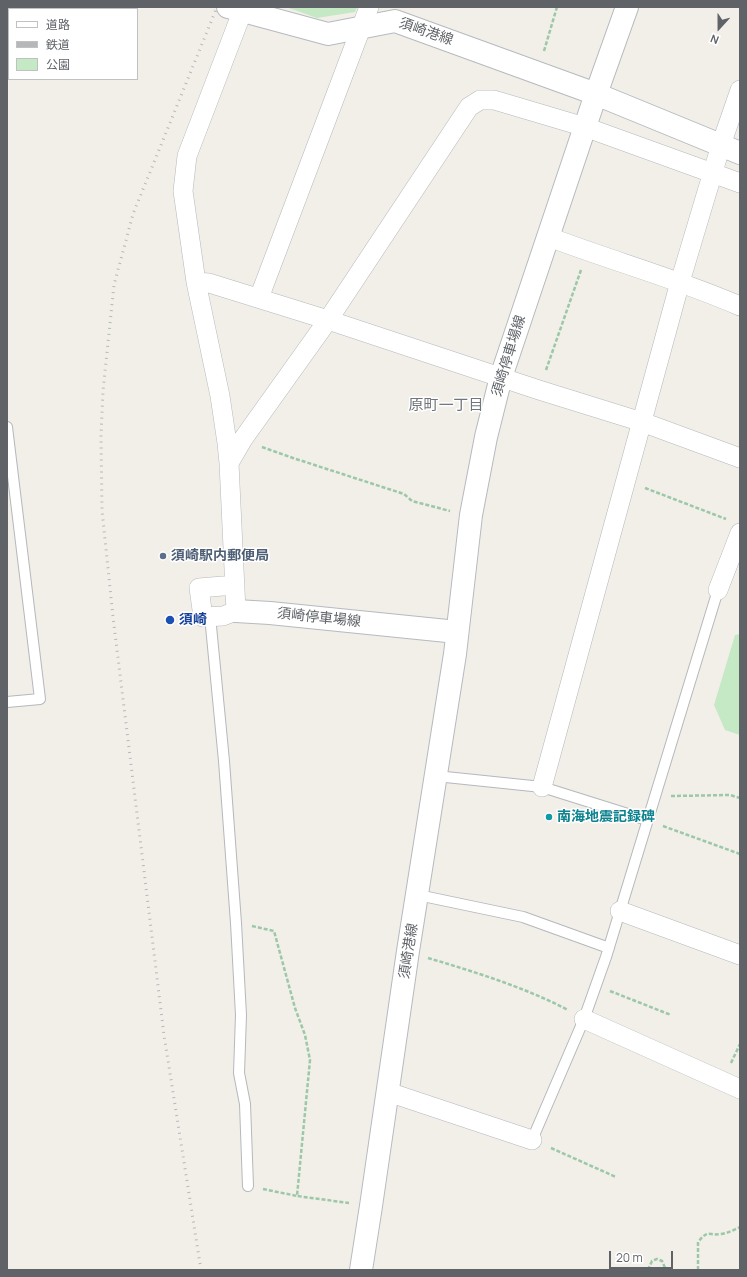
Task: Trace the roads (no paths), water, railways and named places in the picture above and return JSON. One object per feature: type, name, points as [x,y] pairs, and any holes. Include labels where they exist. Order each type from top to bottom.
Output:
[{"type":"main road","name":"須崎停車場線","points":[[236,611],[270,613],[457,632],[472,515],[486,437],[501,377],[596,94],[627,7]]},
{"type":"main road","name":"須崎港線","points":[[238,9],[328,34],[395,20],[596,94]]},
{"type":"main road","points":[[596,94],[731,150]]},
{"type":"main road","name":"須崎港線","points":[[361,1270],[372,1206],[408,951],[418,895],[457,632]]},
{"type":"street","points":[[259,298],[369,7]]},
{"type":"street","points":[[235,585],[199,588],[203,617],[223,616],[236,611],[235,585],[230,463],[220,396],[196,282],[183,190],[187,156],[238,9]]},
{"type":"street","points":[[542,787],[680,282],[713,173],[731,150],[740,90]]},
{"type":"street","points":[[230,463],[244,439],[328,320],[469,107],[480,100],[494,100],[585,127],[740,183]]},
{"type":"street","points":[[548,237],[588,252],[680,282],[740,306]]},
{"type":"street","points":[[196,282],[209,283],[328,320],[539,390],[642,422],[740,458]]},
{"type":"street","points":[[718,590],[736,527]]},
{"type":"street","points":[[620,911],[740,955]]},
{"type":"street","points":[[584,1019],[740,1089]]},
{"type":"street","points":[[388,1092],[532,1140]]},
{"type":"lane","points":[[7,427],[40,699],[7,702]]},
{"type":"lane","points":[[532,1140],[584,1019],[609,948],[654,796],[718,590]]},
{"type":"lane","points":[[210,616],[224,761],[236,923],[241,1015],[239,1073],[245,1104],[248,1186]]},
{"type":"lane","points":[[436,776],[542,787],[647,820]]},
{"type":"lane","points":[[418,895],[523,917],[609,948]]},
{"type":"railway","points":[[201,1270],[164,1035],[113,617],[102,510],[101,435],[103,391],[114,285],[133,214],[217,7]]},
{"type":"place","name":"須崎駅内郵便局","points":[[163,556]]},
{"type":"place","name":"須崎","points":[[170,620]]},
{"type":"place","name":"南海地震記録碑","points":[[549,817]]},
{"type":"district","name":"原町一丁目","points":[[446,406]]}]
